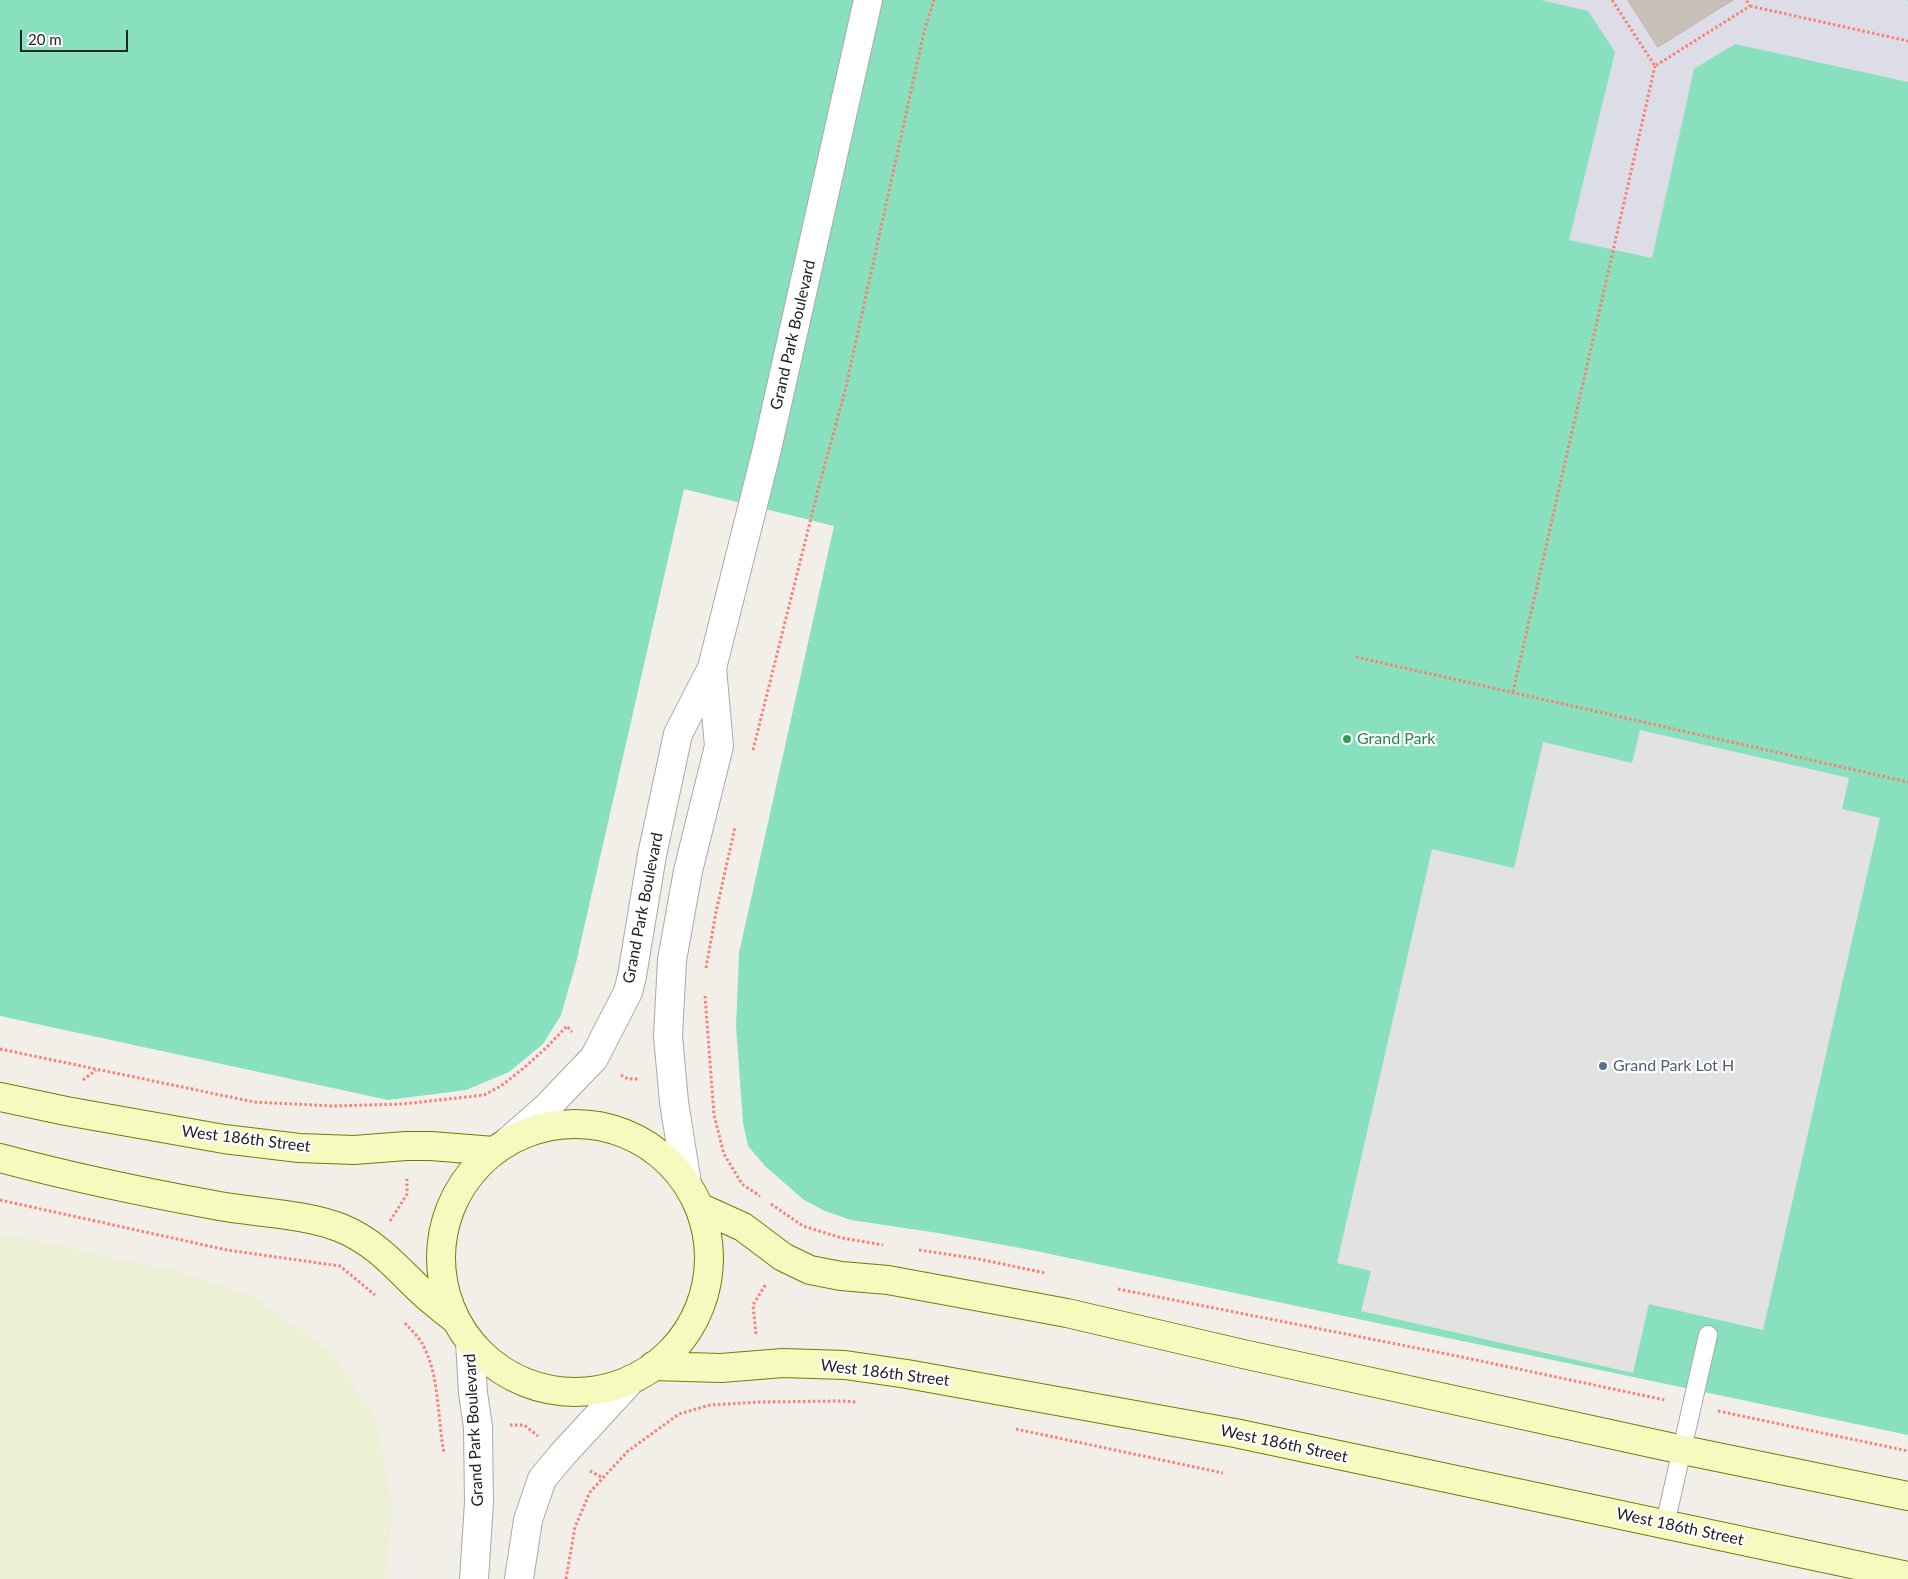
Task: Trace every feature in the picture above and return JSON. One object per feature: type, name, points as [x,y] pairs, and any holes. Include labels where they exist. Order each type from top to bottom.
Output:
[{"type":"street","name":"Grand Park Boulevard","points":[[500,1147],[547,1107],[594,1058],[628,992],[652,855],[678,734],[712,668],[767,449],[868,0]]},
{"type":"street","name":"Grand Park Boulevard","points":[[693,1195],[674,1102],[668,1036],[672,960],[688,871],[719,746],[712,668]]},
{"type":"street","name":"West 186th Street","points":[[0,1097],[66,1111],[224,1139],[299,1148],[354,1150],[406,1146],[500,1147]]},
{"type":"street","points":[[463,1331],[446,1296],[441,1272],[441,1246],[445,1221],[455,1198],[468,1176],[486,1157],[500,1147],[529,1132],[554,1125],[580,1124],[605,1127],[629,1135],[651,1148],[671,1164],[693,1195],[706,1231],[709,1256],[707,1282],[700,1306],[688,1329],[673,1349],[642,1372],[562,1455],[542,1479],[528,1520],[519,1579]]},
{"type":"street","points":[[0,1158],[73,1178],[216,1206],[318,1222],[341,1228],[374,1246],[402,1271],[463,1331],[488,1360],[509,1374],[532,1385],[583,1391],[608,1388],[642,1372]]},
{"type":"street","points":[[693,1195],[744,1227],[783,1257],[810,1270],[888,1280],[1067,1313],[1243,1354],[1683,1450],[1908,1496]]},
{"type":"street","name":"Grand Park Boulevard","points":[[463,1331],[478,1427],[479,1503],[474,1579]]},
{"type":"street","name":"West 186th Street","points":[[642,1372],[783,1363],[845,1366],[907,1374],[1235,1433],[1908,1576]]},
{"type":"lane","points":[[1665,1524],[1708,1335]]},
{"type":"path","points":[[751,760],[818,490],[845,391],[924,32],[934,0]]},
{"type":"path","points":[[1513,692],[1654,66],[1612,0]]},
{"type":"path","points":[[1746,0],[1750,6],[1908,41]]},
{"type":"path","points":[[1654,66],[1750,6]]},
{"type":"path","points":[[1356,657],[1908,782]]},
{"type":"path","points":[[705,974],[716,912],[735,826]]},
{"type":"path","points":[[705,992],[714,1115],[724,1154],[742,1184],[803,1226],[842,1238],[885,1245]]},
{"type":"path","points":[[0,1049],[254,1102],[333,1106],[403,1104],[484,1095],[502,1086],[525,1067],[567,1026],[594,1058],[628,1079],[673,1076],[712,1069]]},
{"type":"path","points":[[357,1281],[374,1246],[407,1194],[403,1104]]},
{"type":"path","points":[[0,1200],[227,1250],[340,1266],[376,1295]]},
{"type":"path","points":[[760,1402],[753,1305],[803,1226]]},
{"type":"path","points":[[913,1249],[979,1259],[1046,1274]]},
{"type":"path","points":[[1114,1288],[1456,1356],[1908,1451]]},
{"type":"path","points":[[404,1322],[420,1340],[427,1354],[436,1388],[440,1430],[524,1425],[562,1455],[603,1478]]},
{"type":"path","points":[[566,1579],[575,1527],[590,1492],[628,1451],[679,1414],[710,1405],[760,1402],[860,1402]]},
{"type":"path","points":[[1010,1428],[1223,1473]]},
{"type":"green space","name":"Grand Park","points":[[0,0],[1908,0],[1908,1435],[1031,1250],[851,1220],[825,1211],[804,1200],[765,1166],[748,1146],[743,1123],[736,1026],[739,953],[834,526],[684,489],[576,963],[561,1015],[543,1044],[509,1072],[466,1090],[388,1100],[0,1016]]},
{"type":"green space","points":[[0,1233],[168,1269],[256,1298],[332,1352],[376,1419],[393,1509],[385,1579],[0,1579]]},
{"type":"shaded area","points":[[1541,0],[1628,0],[1658,47],[1733,0],[1905,0],[1908,1],[1908,82],[1735,44],[1694,69],[1652,258],[1569,240],[1615,52],[1588,11]]},
{"type":"shaded area","name":"Grand Park Lot H","points":[[1640,730],[1849,778],[1842,809],[1880,818],[1763,1330],[1649,1304],[1633,1373],[1361,1311],[1371,1271],[1337,1263],[1432,849],[1514,868],[1543,742],[1632,763]]},
{"type":"building","points":[[1628,0],[1733,0],[1658,47]]},
{"type":"place","name":"Grand Park","points":[[1347,739]]},
{"type":"place","name":"Grand Park Lot H","points":[[1603,1066]]}]
